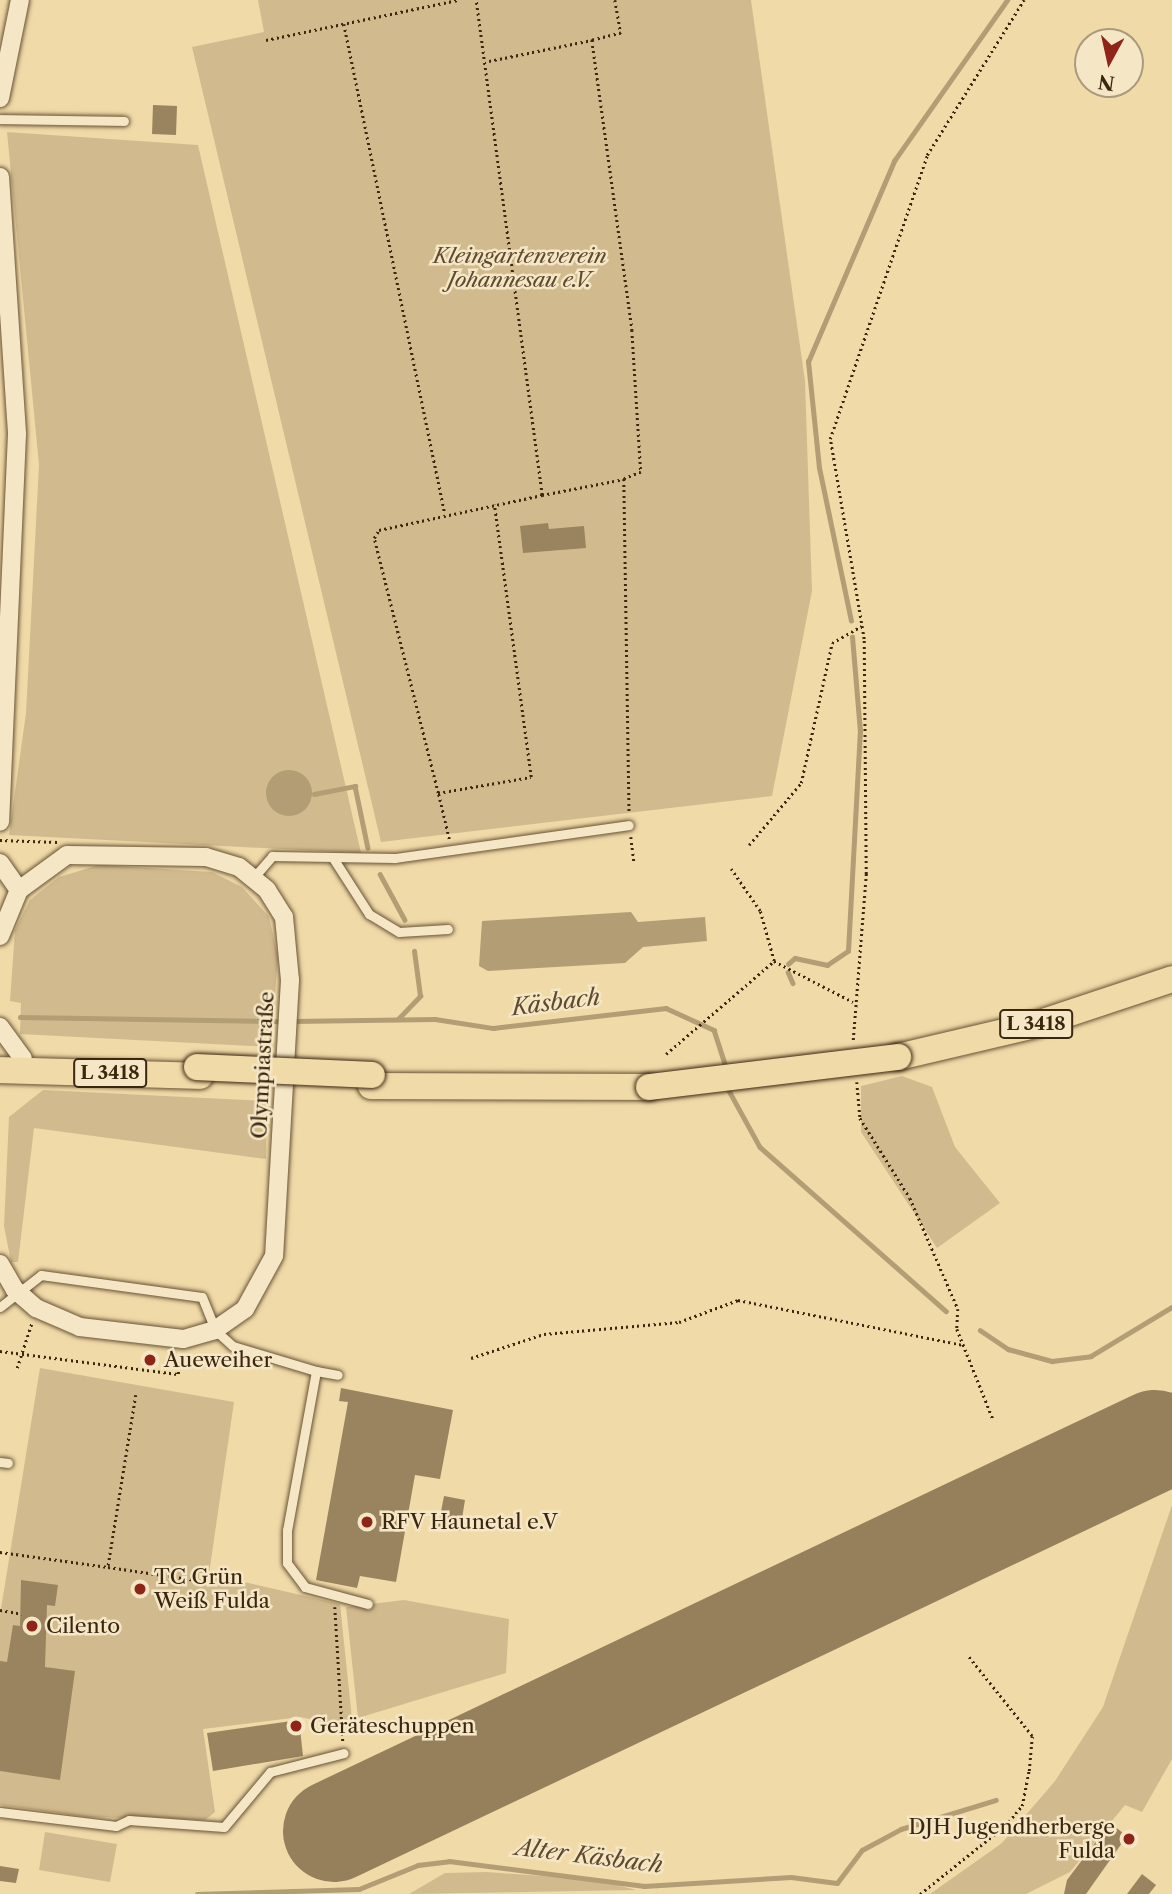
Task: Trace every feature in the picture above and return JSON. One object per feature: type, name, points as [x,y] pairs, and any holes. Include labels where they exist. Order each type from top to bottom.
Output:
[{"type":"main road","name":"L 3418","points":[[9,1068],[198,1072],[405,1083],[649,1087],[898,1057],[1034,1025],[1172,979]]},
{"type":"street","points":[[0,97],[20,0]]},
{"type":"street","points":[[0,177],[17,434],[0,822]]},
{"type":"street","points":[[0,936],[19,890],[42,868],[81,852],[206,857],[254,877]]},
{"type":"street","points":[[0,863],[19,890]]},
{"type":"street","name":"Olympiastraße","points":[[0,1264],[15,1290],[36,1308],[80,1327],[169,1339],[215,1330],[254,1298],[274,1256],[289,1008],[284,917],[254,877]]},
{"type":"street","points":[[0,1027],[9,1068]]},
{"type":"lane","points":[[0,120],[124,121]]},
{"type":"lane","points":[[254,877],[272,856],[333,858],[452,852],[629,825]]},
{"type":"lane","points":[[333,858],[369,914],[399,932],[447,929]]},
{"type":"lane","points":[[0,1307],[15,1290],[41,1275],[202,1297],[215,1330],[247,1353],[316,1374],[338,1375]]},
{"type":"lane","points":[[316,1374],[287,1530],[287,1563],[305,1587],[368,1604]]},
{"type":"lane","points":[[0,1812],[116,1826],[130,1819],[224,1827],[270,1772],[344,1753]]},
{"type":"path","points":[[265,40],[458,0]]},
{"type":"path","points":[[476,0],[489,61],[542,495]]},
{"type":"path","points":[[489,61],[621,33],[615,0]]},
{"type":"path","points":[[854,1049],[853,1002],[866,874],[862,626],[830,439],[927,155],[1024,0]]},
{"type":"path","points":[[344,23],[445,515]]},
{"type":"path","points":[[452,852],[374,538],[379,530],[624,479],[641,472],[632,330],[592,40]]},
{"type":"path","points":[[624,479],[629,825],[634,862]]},
{"type":"path","points":[[438,793],[531,777],[494,505]]},
{"type":"path","points":[[749,845],[801,783],[832,643],[862,626]]},
{"type":"path","points":[[0,840],[64,842]]},
{"type":"path","points":[[732,869],[760,911],[774,961],[853,1002]]},
{"type":"path","points":[[666,1054],[774,961]]},
{"type":"path","points":[[856,1077],[860,1118],[910,1198],[958,1309],[962,1345],[993,1419]]},
{"type":"path","points":[[471,1358],[544,1334],[680,1322],[738,1300],[962,1345]]},
{"type":"path","points":[[17,1368],[18,1352],[33,1321]]},
{"type":"path","points":[[0,1351],[178,1374],[181,1354]]},
{"type":"path","points":[[108,1567],[136,1395]]},
{"type":"path","points":[[0,1552],[196,1580]]},
{"type":"path","points":[[334,1595],[344,1753]]},
{"type":"path","points":[[0,1610],[22,1614]]},
{"type":"path","points":[[920,1894],[1005,1826],[1022,1806],[1029,1771],[1032,1737],[967,1655]]},
{"type":"green space","name":"Kleingartenverein Johannesau e.V.","points":[[258,0],[751,0],[805,381],[812,591],[772,796],[381,842],[192,47],[264,32]]},
{"type":"green space","points":[[7,132],[198,145],[361,853],[9,835],[26,713],[39,465]]},
{"type":"green space","points":[[99,865],[212,872],[242,887],[269,917],[278,957],[271,1047],[20,1034],[21,1003],[10,1001],[15,930],[30,900],[59,877]]},
{"type":"green space","points":[[902,1076],[932,1087],[955,1147],[1000,1203],[937,1248],[861,1132],[861,1086]]},
{"type":"green space","points":[[43,1090],[267,1101],[266,1159],[34,1128],[18,1262],[11,1262],[4,1226],[9,1117]]},
{"type":"green space","name":"TC Grün Weiß Fulda","points":[[40,1368],[234,1402],[209,1574],[340,1604],[353,1728],[300,1717],[203,1729],[215,1812],[205,1820],[87,1817],[0,1805],[0,1615]]},
{"type":"green space","points":[[1172,1505],[1172,1759],[1142,1812],[1125,1805],[1070,1872],[1026,1894],[930,1894],[1002,1843],[1055,1781],[1103,1707]]},
{"type":"green space","points":[[404,1600],[509,1619],[506,1673],[358,1718],[346,1607]]},
{"type":"green space","points":[[45,1832],[117,1844],[110,1882],[39,1870]]},
{"type":"green space","points":[[487,1872],[598,1880],[636,1890],[409,1894],[445,1873]]},
{"type":"shaded area","points":[[289,770],[305,777],[312,793],[305,809],[289,816],[273,809],[266,793],[273,777]]},
{"type":"shaded area","points":[[631,912],[638,922],[705,917],[707,941],[643,947],[625,963],[488,971],[479,966],[482,921]]},
{"type":"building","points":[[153,105],[177,106],[176,135],[152,134]]},
{"type":"building","points":[[548,523],[549,529],[584,526],[586,548],[523,553],[520,526]]},
{"type":"building","name":"RFV Haunetal e.V","points":[[341,1388],[453,1410],[440,1479],[415,1475],[396,1582],[360,1576],[357,1588],[316,1580],[348,1402],[339,1401]]},
{"type":"building","points":[[444,1496],[465,1500],[460,1531],[438,1527]]},
{"type":"building","points":[[21,1580],[58,1585],[55,1606],[47,1605],[45,1667],[75,1671],[60,1780],[0,1771],[0,1661],[7,1662],[13,1625],[20,1626]]},
{"type":"building","points":[[299,1720],[303,1756],[213,1771],[207,1733]]},
{"type":"building","points":[[1110,1823],[1127,1836],[1086,1894],[1064,1894],[1067,1880]]},
{"type":"building","points":[[0,1866],[19,1869],[16,1883],[0,1881]]},
{"type":"building","points":[[1142,1874],[1156,1885],[1149,1894],[1127,1894]]},
{"type":"waterway","points":[[851,621],[819,468],[808,362],[894,161],[1007,0]]},
{"type":"waterway","points":[[788,964],[795,958],[827,965],[848,951],[860,732],[852,637]]},
{"type":"waterway","points":[[314,794],[355,786],[368,848]]},
{"type":"waterway","points":[[380,874],[405,920]]},
{"type":"waterway","points":[[398,1019],[420,996],[414,951]]},
{"type":"waterway","points":[[788,972],[793,983]]},
{"type":"waterway","name":"Käsbach","points":[[292,1021],[435,1019],[493,1028],[666,1008],[714,1030],[726,1067]]},
{"type":"waterway","name":"Käsbach","points":[[20,1017],[283,1021]]},
{"type":"waterway","name":"Käsbach","points":[[727,1087],[760,1147],[946,1311]]},
{"type":"waterway","name":"Käsbach","points":[[980,1330],[1008,1349],[1052,1361],[1091,1356],[1172,1307]]},
{"type":"waterway","name":"Alter Käsbach","points":[[197,1894],[359,1889],[418,1865],[449,1861],[644,1886],[791,1877],[837,1883],[862,1850],[901,1829],[996,1800]]},
{"type":"runway","points":[[334,1831],[1155,1441]]},
{"type":"place","name":"Aueweiher","points":[[150,1360]]},
{"type":"place","name":"RFV Haunetal e.V","points":[[367,1522]]},
{"type":"place","name":"TC Grün Weiß Fulda","points":[[140,1589]]},
{"type":"place","name":"Cilento","points":[[32,1626]]},
{"type":"place","name":"Geräteschuppen","points":[[296,1726]]},
{"type":"place","name":"DJH Jugendherberge Fulda","points":[[1129,1839]]}]
